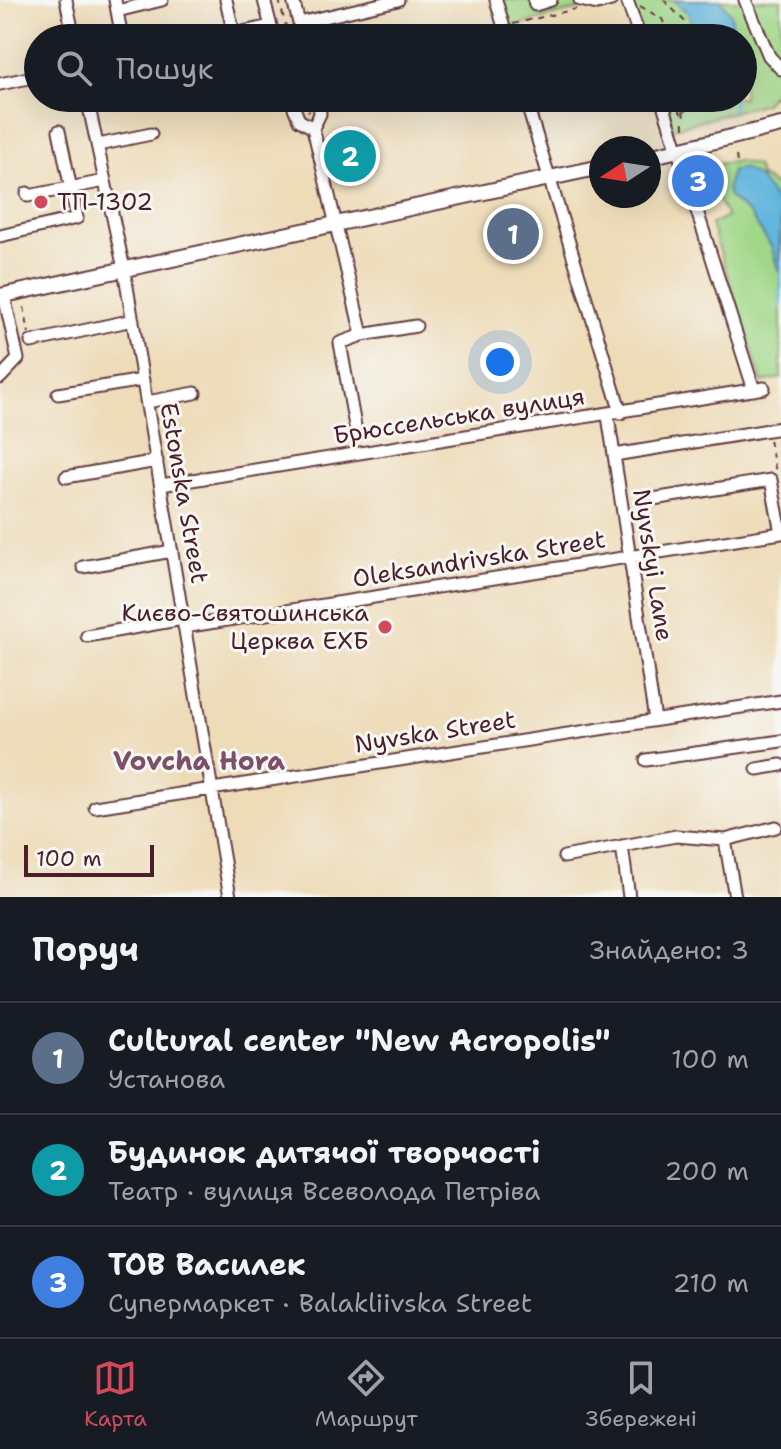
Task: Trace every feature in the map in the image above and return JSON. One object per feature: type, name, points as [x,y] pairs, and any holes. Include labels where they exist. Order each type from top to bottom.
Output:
[{"type":"main road","points":[[661,154],[747,136],[781,125]]},
{"type":"main road","points":[[747,136],[781,135]]},
{"type":"main road","points":[[2,295],[589,169]]},
{"type":"street","points":[[66,0],[71,24]]},
{"type":"street","points":[[116,6],[162,0]]},
{"type":"street","points":[[226,0],[232,24]]},
{"type":"street","points":[[265,0],[273,24]]},
{"type":"street","points":[[293,0],[290,20],[293,24]]},
{"type":"street","points":[[335,0],[338,14]]},
{"type":"street","points":[[290,20],[338,14],[358,4],[398,0]]},
{"type":"street","points":[[496,0],[503,24]]},
{"type":"street","points":[[534,0],[535,5],[551,0]]},
{"type":"street","points":[[580,0],[597,4],[611,0]]},
{"type":"street","points":[[629,0],[636,24]]},
{"type":"street","points":[[745,0],[755,24]]},
{"type":"street","points":[[757,28],[769,56],[781,69]]},
{"type":"street","points":[[0,84],[24,79]]},
{"type":"street","name":"Estonska Street","points":[[90,112],[124,269],[230,897]]},
{"type":"street","points":[[296,112],[299,120],[313,126]]},
{"type":"street","points":[[320,112],[313,126],[362,335]]},
{"type":"street","points":[[529,112],[621,413]]},
{"type":"street","points":[[666,112],[679,150]]},
{"type":"street","points":[[0,236],[77,218],[59,131]]},
{"type":"street","points":[[98,145],[151,134]]},
{"type":"street","name":"Брюссельська вулиця","points":[[161,485],[608,416],[759,389],[679,150]]},
{"type":"street","points":[[27,193],[28,196],[105,181]]},
{"type":"street","points":[[0,378],[18,359],[2,295]]},
{"type":"street","points":[[31,342],[133,320]]},
{"type":"street","points":[[355,426],[340,343],[362,335],[416,326]]},
{"type":"street","points":[[58,394],[143,380]]},
{"type":"street","points":[[147,402],[195,393]]},
{"type":"street","name":"Nyvskyi Lane","points":[[608,416],[655,720]]},
{"type":"street","points":[[614,455],[781,428]]},
{"type":"street","points":[[66,477],[157,461]]},
{"type":"street","points":[[653,499],[771,480],[781,533]]},
{"type":"street","name":"Oleksandrivska Street","points":[[87,636],[781,533]]},
{"type":"street","points":[[83,567],[172,551]]},
{"type":"street","name":"Nyvska Street","points":[[95,807],[781,701]]},
{"type":"street","points":[[646,760],[781,741]]},
{"type":"street","points":[[757,769],[781,765]]},
{"type":"street","points":[[564,857],[676,836],[725,840],[776,827]]},
{"type":"street","points":[[725,840],[735,897]]},
{"type":"street","points":[[622,846],[629,897]]},
{"type":"path","points":[[265,0],[280,2],[290,24]]},
{"type":"path","points":[[629,0],[662,19],[665,24]]},
{"type":"path","points":[[664,0],[687,24]]},
{"type":"path","points":[[513,24],[597,4]]},
{"type":"path","points":[[282,24],[290,20]]},
{"type":"path","points":[[310,112],[313,126]]},
{"type":"path","points":[[682,112],[684,128]]},
{"type":"path","points":[[736,156],[738,168]]},
{"type":"path","points":[[24,307],[31,342]]},
{"type":"path","points":[[767,431],[776,472],[771,480]]},
{"type":"green space","points":[[503,0],[615,0],[523,24],[510,24]]},
{"type":"green space","points":[[629,0],[781,0],[781,84],[765,103],[757,105],[757,24],[637,24]]},
{"type":"green space","points":[[668,112],[732,112],[674,128]]},
{"type":"green space","points":[[739,161],[756,166],[760,176],[781,190],[781,378],[762,382],[711,224],[727,217],[700,166]]},
{"type":"water","points":[[673,0],[720,0],[731,14],[732,24],[693,24],[687,12]]},
{"type":"water","points":[[742,168],[758,177],[781,208],[779,273],[771,246],[749,214],[729,197],[727,187],[732,171]]},
{"type":"waterway","points":[[781,260],[781,307]]},
{"type":"place","name":"Будинок дитячої творчості","points":[[350,156]]},
{"type":"place","name":"ТОВ Василек","points":[[698,181]]},
{"type":"place","name":"ТП-1302","points":[[41,202]]},
{"type":"place","name":"Cultural center \"New Acropolis\"","points":[[513,234]]},
{"type":"place","name":"Києво-Святошинська Церква ЕХБ","points":[[385,627]]},
{"type":"district","name":"Vovcha Hora","points":[[199,761]]}]
